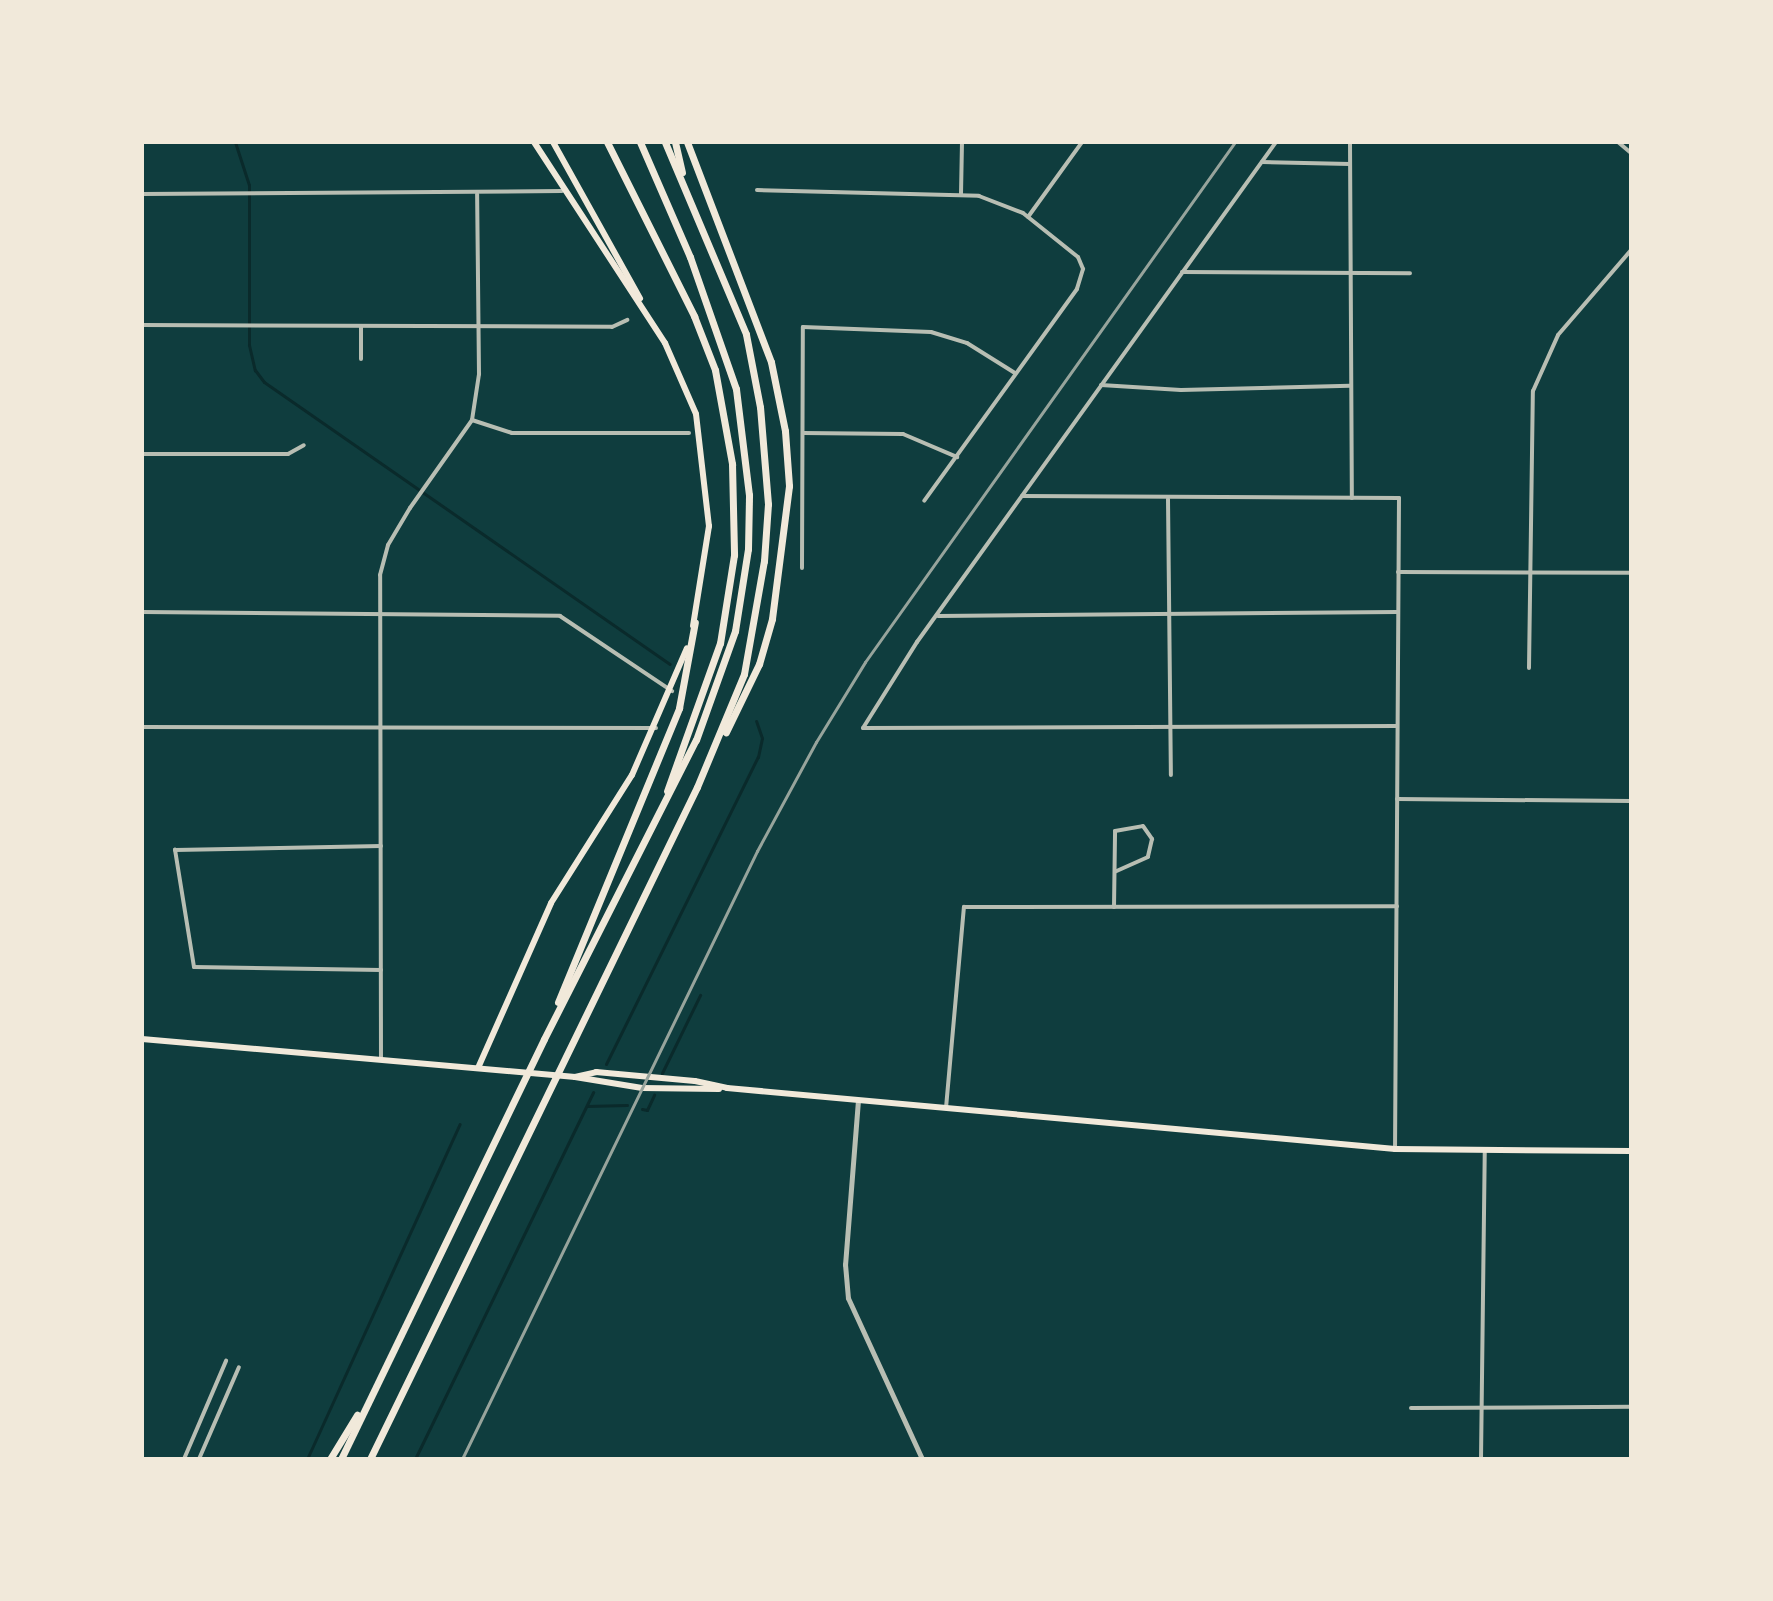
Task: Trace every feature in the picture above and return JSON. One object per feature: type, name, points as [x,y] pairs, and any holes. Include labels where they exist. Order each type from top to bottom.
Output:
[{"type":"highway","points":[[607,142],[710,356],[733,476],[734,555],[720,643],[651,834]]},
{"type":"highway","points":[[341,1459],[544,1039],[651,834],[724,669],[743,584],[749,495],[736,389],[718,328],[640,142]]},
{"type":"highway","points":[[665,142],[746,334],[760,407],[768,504],[764,561],[744,674],[713,752]]},
{"type":"highway","points":[[675,142],[688,194]]},
{"type":"highway","points":[[370,1459],[713,752],[759,664],[784,551],[789,486],[785,431],[759,325],[687,142]]},
{"type":"highway","points":[[544,1039],[660,762],[688,675],[695,622]]},
{"type":"highway","points":[[330,1459],[376,1386]]},
{"type":"main road","points":[[534,142],[562,191],[644,309]]},
{"type":"main road","points":[[478,1068],[566,874],[632,775],[672,691],[695,622],[709,526],[700,432],[677,364],[553,142]]},
{"type":"main road","points":[[142,1039],[575,1077],[596,1072],[727,1088],[1395,1149],[1631,1151]]},
{"type":"street","points":[[961,194],[962,142]]},
{"type":"street","points":[[1028,217],[1082,142]]},
{"type":"street","points":[[1276,142],[1022,496],[863,728],[1397,726]]},
{"type":"street","points":[[1350,142],[1352,498]]},
{"type":"street","points":[[1618,142],[1631,153]]},
{"type":"street","points":[[1262,162],[1350,164]]},
{"type":"street","points":[[757,190],[961,194],[994,200],[1028,217],[1072,250],[1083,269],[1077,289],[924,501]]},
{"type":"street","points":[[142,194],[562,191]]},
{"type":"street","points":[[381,1060],[379,616],[382,562],[410,508],[472,420],[479,374],[477,194]]},
{"type":"street","points":[[1529,668],[1533,391],[1549,348],[1631,250]]},
{"type":"street","points":[[1182,272],[1410,273]]},
{"type":"street","points":[[142,325],[612,327],[627,320]]},
{"type":"street","points":[[361,326],[361,359]]},
{"type":"street","points":[[802,568],[803,327],[931,332],[967,343],[1015,373]]},
{"type":"street","points":[[1101,385],[1181,390],[1351,386]]},
{"type":"street","points":[[472,420],[512,433],[689,433]]},
{"type":"street","points":[[803,433],[903,434],[957,457]]},
{"type":"street","points":[[142,454],[288,454],[304,445]]},
{"type":"street","points":[[1022,496],[1399,498],[1395,1149]]},
{"type":"street","points":[[1168,499],[1171,775]]},
{"type":"street","points":[[1398,572],[1631,573]]},
{"type":"street","points":[[142,612],[560,616],[672,691]]},
{"type":"street","points":[[938,616],[1398,612]]},
{"type":"street","points":[[142,727],[656,728]]},
{"type":"street","points":[[1397,799],[1631,801]]},
{"type":"street","points":[[1114,907],[1115,831],[1143,826],[1152,839],[1148,857],[1116,871]]},
{"type":"street","points":[[381,846],[175,850],[194,967],[381,970]]},
{"type":"street","points":[[946,1108],[964,907],[1397,906]]},
{"type":"street","points":[[858,1100],[846,1255],[848,1298],[922,1459]]},
{"type":"street","points":[[1481,1459],[1485,1150]]},
{"type":"street","points":[[184,1459],[226,1361]]},
{"type":"street","points":[[199,1459],[239,1367]]},
{"type":"street","points":[[1411,1408],[1631,1407]]},
{"type":"waterway","points":[[235,142],[249,185],[249,345],[255,370],[264,382],[670,664]]},
{"type":"waterway","points":[[606,1064],[758,757],[762,738],[756,721]]},
{"type":"waterway","points":[[662,1073],[700,995]]},
{"type":"waterway","points":[[415,1459],[593,1092]]},
{"type":"waterway","points":[[642,1109],[647,1110],[654,1095]]},
{"type":"waterway","points":[[587,1106],[627,1105]]},
{"type":"waterway","points":[[307,1459],[460,1124]]},
{"type":"railway","points":[[462,1459],[757,851],[816,742],[865,662],[1235,142]]}]
